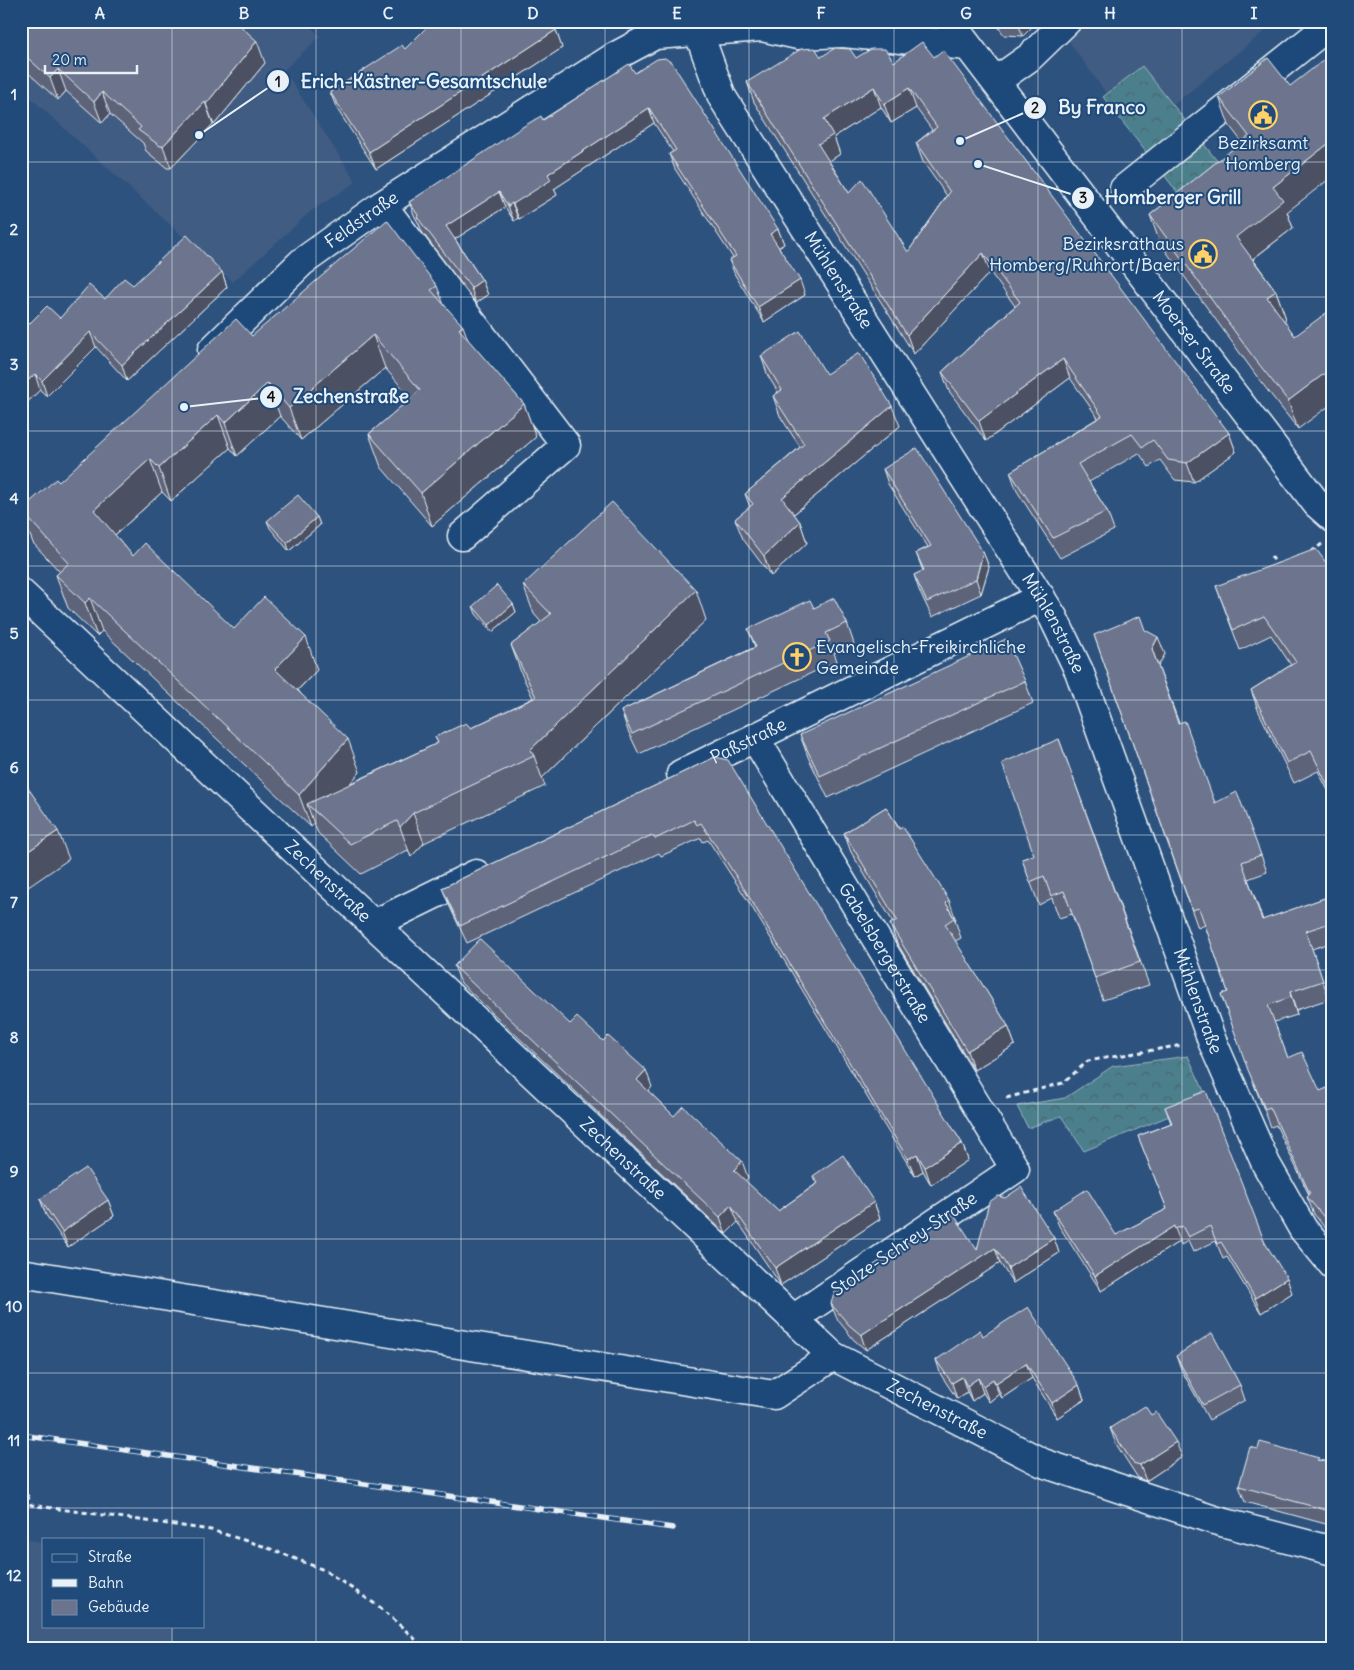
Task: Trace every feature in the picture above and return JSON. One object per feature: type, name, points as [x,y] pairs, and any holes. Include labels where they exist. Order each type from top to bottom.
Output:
[{"type":"street","name":"Moerser Straße","points":[[949,21],[1317,504],[1329,530]]},
{"type":"street","points":[[996,81],[1030,56],[1067,21]]},
{"type":"street","points":[[1124,189],[1333,22]]},
{"type":"street","name":"Feldstraße","points":[[191,370],[302,262],[382,205],[614,57],[656,35],[695,26],[768,24],[798,35],[851,27],[967,46]]},
{"type":"street","name":"Mühlenstraße","points":[[695,26],[722,97],[1041,597],[1080,671],[1212,1041],[1266,1164],[1303,1228],[1333,1265]]},
{"type":"street","points":[[382,205],[566,445],[462,536]]},
{"type":"street","name":"Zechenstraße","points":[[21,593],[832,1356],[1043,1464],[1214,1520],[1333,1551]]},
{"type":"street","name":"Paßstraße","points":[[657,785],[1041,597]]},
{"type":"street","name":"Gabelsbergerstraße","points":[[755,738],[1015,1169]]},
{"type":"street","points":[[374,924],[498,863]]},
{"type":"street","name":"Stolze-Schrey-Straße","points":[[793,1319],[1015,1169]]},
{"type":"street","points":[[21,1274],[774,1395],[832,1356]]},
{"type":"path","points":[[1304,557],[1329,530]]},
{"type":"path","points":[[1271,556],[1282,573]]},
{"type":"path","points":[[976,1106],[1063,1083],[1088,1061],[1212,1041]]},
{"type":"path","points":[[21,1491],[26,1491],[31,1505],[211,1530],[263,1546],[324,1570],[382,1608],[426,1649]]},
{"type":"shaded area","points":[[21,21],[304,21],[320,36],[284,70],[356,182],[311,211],[233,282],[21,89]]},
{"type":"shaded area","points":[[1091,21],[1277,21],[1136,135],[1068,40]]},
{"type":"shaded area","points":[[21,1539],[42,1542],[42,1628],[174,1628],[173,1649],[21,1649]]},
{"type":"green space","points":[[1142,66],[1218,162],[1178,193],[1103,97]]},
{"type":"green space","points":[[1188,1056],[1208,1100],[1084,1151],[1061,1116],[1028,1128],[1017,1106],[1065,1098],[1113,1066]]},
{"type":"building","points":[[21,21],[235,21],[257,41],[206,104],[205,102],[163,146],[160,146],[138,130],[141,127],[102,92],[94,102],[58,69],[50,78],[21,52],[21,42],[24,39],[21,36]]},
{"type":"building","points":[[433,21],[550,21],[556,30],[369,152],[330,92],[402,45],[405,49]]},
{"type":"building","points":[[922,42],[934,57],[943,50],[1229,433],[1187,463],[1168,460],[1153,440],[1142,447],[1132,434],[1078,464],[1107,511],[1053,538],[1010,472],[1102,416],[1063,359],[979,421],[942,372],[1020,302],[983,253],[907,335],[747,82],[801,49],[815,48],[821,57],[835,48],[850,49],[856,58],[871,49],[885,49],[894,62]],"holes":[[[874,87],[884,104],[909,88],[937,127],[916,143],[950,192],[908,252],[862,179],[849,193],[818,144],[833,135],[824,119]]]},
{"type":"building","name":"Bezirksrathaus Homberg/Ruhrort/Baerl","points":[[1333,53],[1333,140],[1273,187],[1283,200],[1236,237],[1276,291],[1267,297],[1295,336],[1333,308],[1333,367],[1288,401],[1251,354],[1150,215],[1249,136],[1219,97],[1268,58],[1290,86]]},
{"type":"building","points":[[665,58],[672,63],[778,229],[770,234],[800,280],[758,307],[729,260],[736,256],[669,154],[676,150],[649,108],[548,174],[551,180],[513,204],[508,206],[499,192],[446,226],[482,280],[471,288],[417,217],[418,215],[409,202],[524,126],[541,116],[543,120],[629,64],[635,73],[657,59]]},
{"type":"building","points":[[387,220],[437,286],[431,290],[463,326],[459,329],[524,404],[421,493],[369,434],[420,390],[373,335],[289,408],[268,383],[225,423],[218,415],[159,468],[150,459],[94,510],[133,556],[145,543],[234,629],[264,597],[306,637],[275,669],[348,739],[299,795],[90,598],[85,603],[56,575],[69,563],[21,510],[56,479],[59,482],[236,319],[252,336]]},
{"type":"building","points":[[187,235],[222,272],[122,365],[90,332],[42,381],[35,374],[21,387],[21,332],[47,306],[60,318],[89,285],[105,299],[124,278],[133,285]]},
{"type":"building","points":[[800,331],[826,374],[859,353],[892,406],[782,498],[800,522],[764,556],[735,519],[753,504],[745,494],[804,444],[773,396],[782,390],[761,356]]},
{"type":"building","points":[[917,448],[983,552],[976,579],[927,602],[914,575],[924,570],[916,553],[931,546],[883,469]]},
{"type":"building","points":[[298,495],[317,517],[287,543],[267,521]]},
{"type":"building","points":[[612,502],[696,590],[530,750],[534,756],[413,813],[400,827],[397,821],[350,844],[307,804],[438,743],[435,737],[466,723],[471,728],[536,697],[511,645],[551,614],[523,585]]},
{"type":"building","points":[[1316,549],[1333,572],[1333,786],[1329,788],[1311,751],[1287,763],[1251,690],[1296,662],[1264,616],[1233,630],[1216,586]]},
{"type":"building","points":[[497,585],[513,604],[489,625],[473,606]]},
{"type":"building","points":[[834,598],[847,623],[826,633],[830,641],[632,734],[621,711],[756,647],[748,629],[810,600],[814,608]]},
{"type":"building","points":[[1140,616],[1145,630],[1158,637],[1152,649],[1178,723],[1185,721],[1215,803],[1237,792],[1261,855],[1242,862],[1262,920],[1333,895],[1333,922],[1306,931],[1323,981],[1290,992],[1291,997],[1268,1005],[1288,1058],[1302,1052],[1320,1091],[1327,1088],[1333,1101],[1333,1228],[1307,1197],[1310,1194],[1270,1107],[1265,1109],[1248,1070],[1221,994],[1228,992],[1199,908],[1192,910],[1094,635]]},
{"type":"building","points":[[1006,639],[1025,681],[820,776],[800,735]]},
{"type":"building","points":[[1059,739],[1140,962],[1095,978],[1064,891],[1051,896],[1044,876],[1030,882],[1022,859],[1034,855],[1002,763]]},
{"type":"building","points":[[715,757],[728,760],[962,1143],[925,1167],[917,1154],[908,1159],[743,887],[701,823],[697,825],[694,820],[655,839],[652,835],[460,926],[442,888]]},
{"type":"building","points":[[21,778],[58,831],[21,856]]},
{"type":"building","points":[[886,807],[899,829],[903,827],[949,900],[946,903],[954,918],[945,924],[1008,1026],[967,1051],[890,924],[897,920],[844,833]]},
{"type":"building","points":[[480,939],[570,1024],[577,1017],[603,1041],[608,1036],[646,1070],[637,1080],[674,1116],[683,1106],[742,1161],[734,1170],[778,1211],[818,1183],[813,1176],[843,1155],[874,1202],[775,1268],[731,1205],[720,1217],[454,966]]},
{"type":"building","points":[[1206,1091],[1265,1243],[1287,1278],[1255,1298],[1221,1242],[1217,1244],[1210,1226],[1188,1237],[1182,1226],[1175,1229],[1174,1226],[1095,1276],[1053,1211],[1087,1189],[1116,1235],[1167,1209],[1138,1136],[1172,1123],[1165,1107]]},
{"type":"building","points":[[86,1168],[108,1200],[62,1232],[40,1199]]},
{"type":"building","points":[[1021,1187],[1054,1238],[1008,1268],[995,1248],[861,1335],[849,1325],[831,1304],[834,1292],[952,1212],[977,1250],[989,1202],[998,1196],[1005,1198]]},
{"type":"building","points":[[1028,1307],[1079,1385],[1052,1403],[1026,1363],[996,1383],[993,1379],[983,1386],[978,1378],[967,1386],[962,1377],[952,1383],[936,1360],[980,1330],[983,1336]]},
{"type":"building","points":[[1212,1333],[1240,1385],[1203,1405],[1176,1356]]},
{"type":"building","points":[[1145,1406],[1151,1415],[1156,1412],[1176,1442],[1140,1465],[1133,1463],[1110,1428]]},
{"type":"building","points":[[1260,1442],[1319,1458],[1317,1460],[1333,1463],[1333,1512],[1239,1486],[1250,1447],[1258,1449]]},
{"type":"railway","points":[[21,1435],[673,1528]]},
{"type":"place","name":"Bezirksamt Homberg","points":[[1263,115]]},
{"type":"place","name":"Erich-Kästner-Gesamtschule","points":[[199,135]]},
{"type":"place","name":"By Franco","points":[[960,141]]},
{"type":"place","name":"Homberger Grill","points":[[978,164]]},
{"type":"place","name":"Bezirksrathaus Homberg/Ruhrort/Baerl","points":[[1203,254]]},
{"type":"place","name":"Zechenstraße","points":[[184,407]]},
{"type":"place","name":"Evangelisch-Freikirchliche Gemeinde","points":[[797,657]]}]
